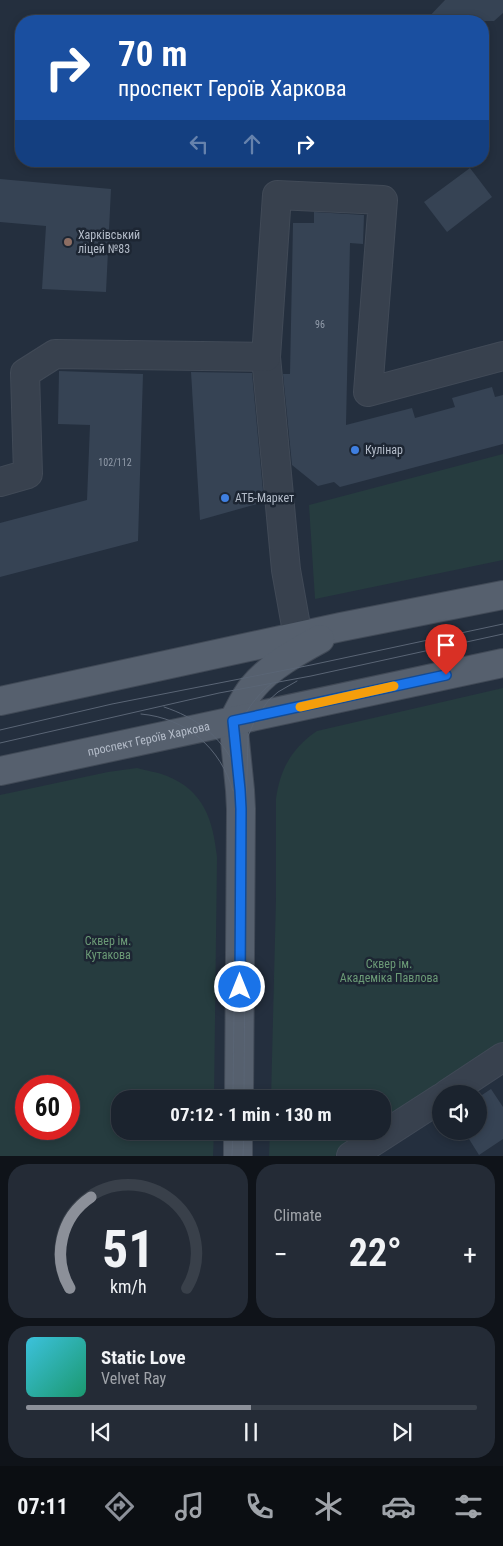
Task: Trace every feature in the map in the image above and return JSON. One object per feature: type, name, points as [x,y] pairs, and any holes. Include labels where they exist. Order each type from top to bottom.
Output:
[{"type":"main road","points":[[0,701],[341,627],[503,595]]},
{"type":"main road","points":[[239,1090],[241,809],[233,721],[252,687],[267,674],[311,644],[341,627]]},
{"type":"main road","name":"проспект Героїв Харкова","points":[[0,772],[503,663]]},
{"type":"main road","points":[[238,1140],[238,1156]]},
{"type":"lane","points":[[298,637],[286,570],[266,357],[277,195],[383,200],[368,392],[503,356]]},
{"type":"lane","points":[[0,482],[28,474],[26,374],[55,354],[266,357]]},
{"type":"lane","points":[[461,1085],[503,1057]]},
{"type":"lane","points":[[351,1156],[432,1104]]},
{"type":"green space","points":[[503,454],[503,560],[315,599],[309,505]]},
{"type":"green space","name":"Сквер ім. Академіка Павлова","points":[[503,688],[503,1043],[440,1085],[432,1085],[432,1090],[391,1118],[391,1090],[271,1090],[276,898],[276,799],[284,769],[289,760],[294,752],[317,731]]},
{"type":"green space","name":"Сквер ім. Кутакова","points":[[137,768],[164,775],[180,782],[198,798],[204,808],[213,831],[217,857],[214,1090],[111,1090],[111,1140],[214,1140],[213,1156],[0,1156],[0,795],[108,772]]},
{"type":"green space","points":[[270,1140],[357,1140],[335,1156],[269,1156]]},
{"type":"building","points":[[445,0],[503,0],[503,13],[494,21],[489,21],[489,15],[431,15]]},
{"type":"building","points":[[470,168],[492,197],[447,232],[424,202]]},
{"type":"building","points":[[0,179],[111,189],[106,292],[42,289],[46,226],[0,222]]},
{"type":"building","points":[[314,212],[364,215],[363,244],[350,243],[346,425],[412,408],[415,418],[455,407],[452,398],[492,387],[495,397],[503,395],[503,444],[340,487],[334,482],[318,486],[292,465],[283,374],[290,374],[293,223],[314,223]]},
{"type":"building","points":[[59,371],[143,374],[138,541],[0,577],[0,523],[87,500],[90,425],[58,424]]},
{"type":"building","points":[[191,372],[252,373],[264,502],[200,520]]},
{"type":"building","points":[[491,1089],[503,1107],[503,1139],[479,1155],[470,1140],[487,1140],[487,1092]]},
{"type":"tram line","points":[[0,730],[112,704],[311,665],[503,624]]},
{"type":"tram line","points":[[0,743],[219,693],[311,676],[503,634]]},
{"type":"tram line","points":[[244,1090],[248,736],[255,720],[268,701],[278,692],[297,681]]},
{"type":"tram line","points":[[233,1090],[237,736],[250,706],[272,683]]},
{"type":"tram line","points":[[164,707],[186,716],[206,729],[215,737],[235,766]]},
{"type":"tram line","points":[[141,714],[173,722],[199,738],[220,761],[233,791]]},
{"type":"tram line","points":[[232,1156],[233,1140]]},
{"type":"tram line","points":[[243,1156],[244,1140]]},
{"type":"slow traffic","points":[[300,707],[394,686]]},
{"type":"place","name":"Харківський ліцей №83","points":[[68,242]]},
{"type":"place","name":"Кулінар","points":[[355,450]]},
{"type":"place","name":"АТБ-Маркет","points":[[225,498]]},
{"type":"route","points":[[240,987],[241,809],[233,721],[446,675]]}]
